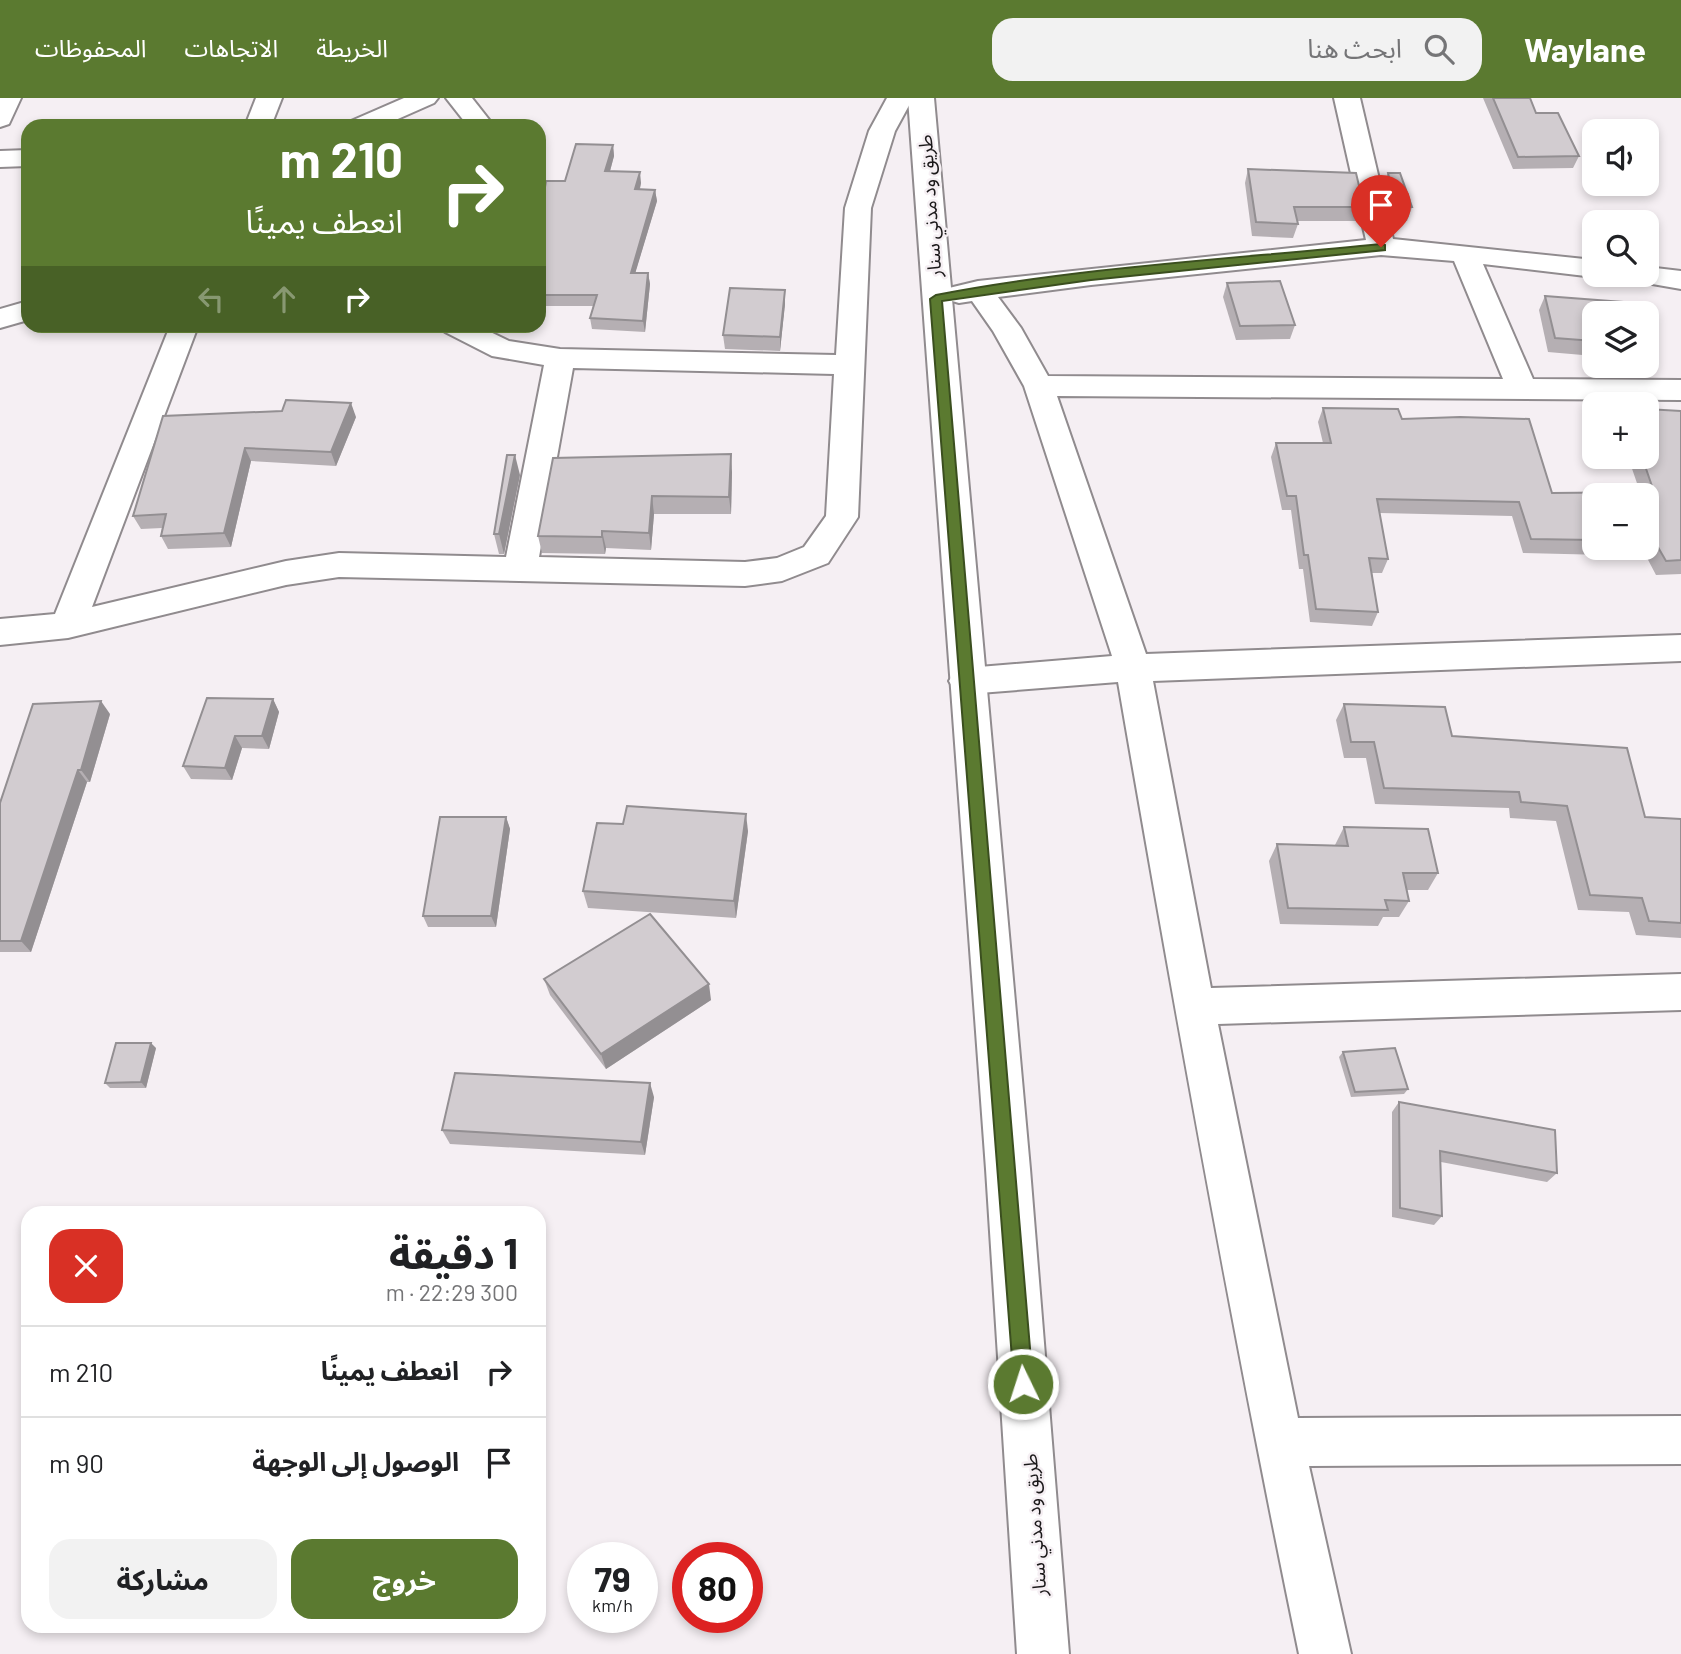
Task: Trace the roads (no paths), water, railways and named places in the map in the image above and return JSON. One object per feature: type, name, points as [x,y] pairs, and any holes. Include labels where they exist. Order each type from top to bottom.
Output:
[{"type":"main road","points":[[0,119],[9,98]]},
{"type":"main road","points":[[261,119],[269,98]]},
{"type":"main road","points":[[376,119],[425,98]]},
{"type":"main road","points":[[459,98],[476,119]]},
{"type":"main road","points":[[0,632],[68,625],[286,573],[339,565],[745,574],[782,569],[816,555],[842,517],[858,208],[882,131],[900,98]]},
{"type":"main road","name":"طريق ود مدني سنار","points":[[921,98],[1006,1155],[1043,1654]]},
{"type":"main road","points":[[1348,98],[1381,247]]},
{"type":"main road","points":[[0,159],[21,158]]},
{"type":"main road","points":[[936,299],[978,290],[1091,276],[1381,247],[1582,267]]},
{"type":"main road","points":[[1465,254],[1521,389]]},
{"type":"main road","points":[[1659,277],[1681,280]]},
{"type":"main road","points":[[978,290],[1006,328],[1039,386],[1133,668],[1194,1007],[1279,1442],[1325,1654]]},
{"type":"main road","points":[[0,319],[21,312]]},
{"type":"main road","points":[[68,625],[181,333]]},
{"type":"main road","points":[[487,333],[560,358],[850,365]]},
{"type":"main road","points":[[520,569],[560,358]]},
{"type":"main road","points":[[1039,386],[1681,390]]},
{"type":"main road","points":[[967,681],[1133,668],[1681,648]]},
{"type":"main road","points":[[1194,1007],[1681,992]]},
{"type":"main road","points":[[1279,1442],[1681,1440]]}]
